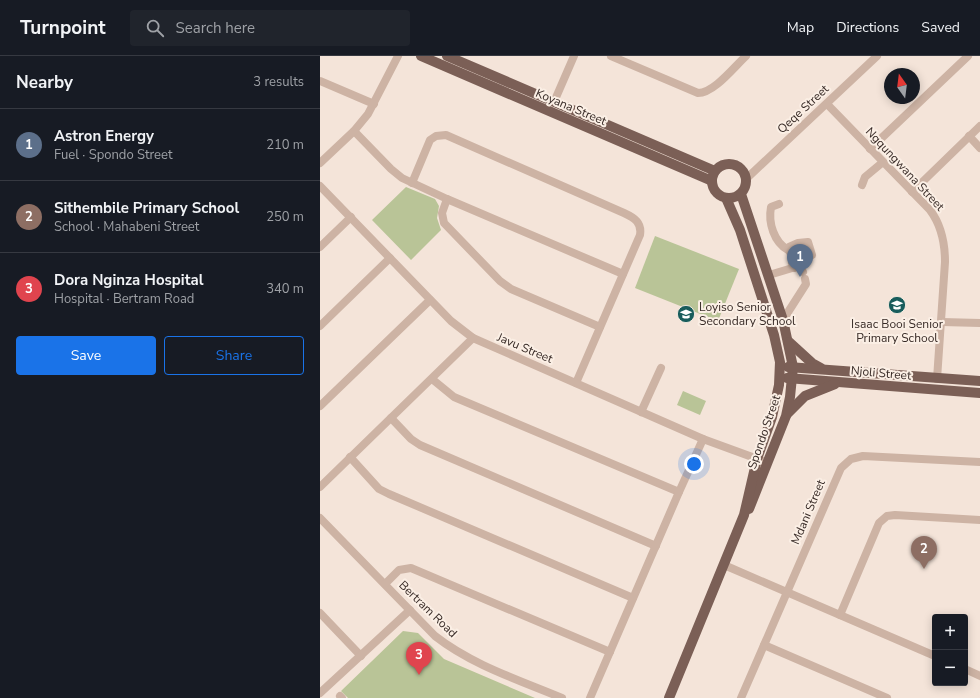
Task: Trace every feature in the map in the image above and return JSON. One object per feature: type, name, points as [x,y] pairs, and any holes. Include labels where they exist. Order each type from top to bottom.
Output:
[{"type":"main road","name":"Koyana Street","points":[[421,56],[712,181]]},
{"type":"main road","name":"Koyana Street","points":[[447,56],[715,171]]},
{"type":"main road","points":[[734,164],[741,168],[746,179],[745,187],[740,194],[736,197],[726,198],[716,192],[712,181],[715,171],[722,166],[734,164]]},
{"type":"main road","name":"Spondo Street","points":[[669,698],[744,515],[755,496],[768,463],[786,416],[793,379],[793,367],[789,342],[783,320],[769,275],[740,194]]},
{"type":"main road","name":"Spondo Street","points":[[726,198],[740,230],[764,303],[774,335],[780,366],[780,377],[772,417],[757,459],[744,515]]},
{"type":"main road","points":[[789,342],[812,363],[823,370]]},
{"type":"main road","name":"Njoli Street","points":[[780,366],[980,382]]},
{"type":"main road","name":"Njoli Street","points":[[780,377],[980,393]]},
{"type":"main road","points":[[786,416],[794,405],[805,396],[839,382]]},
{"type":"street","points":[[320,162],[354,130],[374,104],[398,56]]},
{"type":"street","points":[[554,102],[574,56]]},
{"type":"street","points":[[611,56],[698,93],[703,93],[712,88],[746,56]]},
{"type":"street","name":"Qeqe Street","points":[[746,179],[876,56]]},
{"type":"street","points":[[870,149],[968,56]]},
{"type":"street","points":[[320,82],[374,104]]},
{"type":"street","name":"Ngqungwana Street","points":[[827,104],[934,216],[943,236],[945,262],[937,379]]},
{"type":"street","points":[[912,192],[980,126]]},
{"type":"street","points":[[354,130],[391,169],[412,183],[623,274]]},
{"type":"street","points":[[412,183],[430,140],[436,136],[446,135],[631,216],[637,220],[641,229],[636,246],[576,383]]},
{"type":"street","points":[[969,136],[980,148]]},
{"type":"street","points":[[862,185],[865,177],[883,162]]},
{"type":"street","name":"Javu Street","points":[[320,186],[454,324],[473,338],[703,439],[768,463]]},
{"type":"street","points":[[447,199],[442,213],[444,223],[500,282],[511,289],[600,327]]},
{"type":"street","points":[[779,204],[771,207],[770,215],[772,230],[781,246],[788,250],[793,265]]},
{"type":"street","points":[[320,246],[351,217]]},
{"type":"street","points":[[769,275],[812,255],[810,244],[804,241],[791,245],[788,250]]},
{"type":"street","points":[[320,326],[390,258]]},
{"type":"street","points":[[783,320],[806,284],[800,267],[793,265]]},
{"type":"street","points":[[320,406],[430,300]]},
{"type":"street","points":[[942,322],[980,323]]},
{"type":"street","points":[[320,486],[473,338]]},
{"type":"street","points":[[642,412],[661,368]]},
{"type":"street","points":[[432,379],[454,397],[679,492]]},
{"type":"street","points":[[391,418],[411,439],[420,445],[656,546]]},
{"type":"street","points":[[590,698],[703,439]]},
{"type":"street","name":"Mdani Street","points":[[741,698],[841,468],[851,459],[863,456],[980,462]]},
{"type":"street","points":[[350,457],[379,489],[388,494],[633,598]]},
{"type":"street","points":[[840,615],[879,524],[883,519],[895,515],[980,520]]},
{"type":"street","name":"Bertram Road","points":[[320,518],[435,636],[460,654],[562,698]]},
{"type":"street","points":[[724,564],[786,593],[932,655]]},
{"type":"street","points":[[385,584],[399,570],[411,568],[610,652]]},
{"type":"street","points":[[320,693],[410,610]]},
{"type":"street","points":[[320,613],[361,656]]},
{"type":"street","points":[[764,645],[887,698]]},
{"type":"street","points":[[968,670],[980,676]]},
{"type":"green space","points":[[406,187],[435,199],[439,206],[437,218],[441,230],[411,260],[372,220]]},
{"type":"green space","points":[[655,236],[739,269],[718,321],[635,288]]},
{"type":"green space","points":[[683,391],[706,401],[700,415],[677,405]]},
{"type":"green space","points":[[403,631],[418,633],[444,659],[535,698],[348,698],[341,691]]},
{"type":"place","name":"Astron Energy","points":[[800,277]]},
{"type":"place","name":"Isaac Booi Senior Primary School","points":[[897,305]]},
{"type":"place","name":"Loyiso Senior Secondary School","points":[[686,314]]},
{"type":"place","name":"Sithembile Primary School","points":[[924,569]]},
{"type":"place","name":"Dora Nginza Hospital","points":[[419,675]]}]
